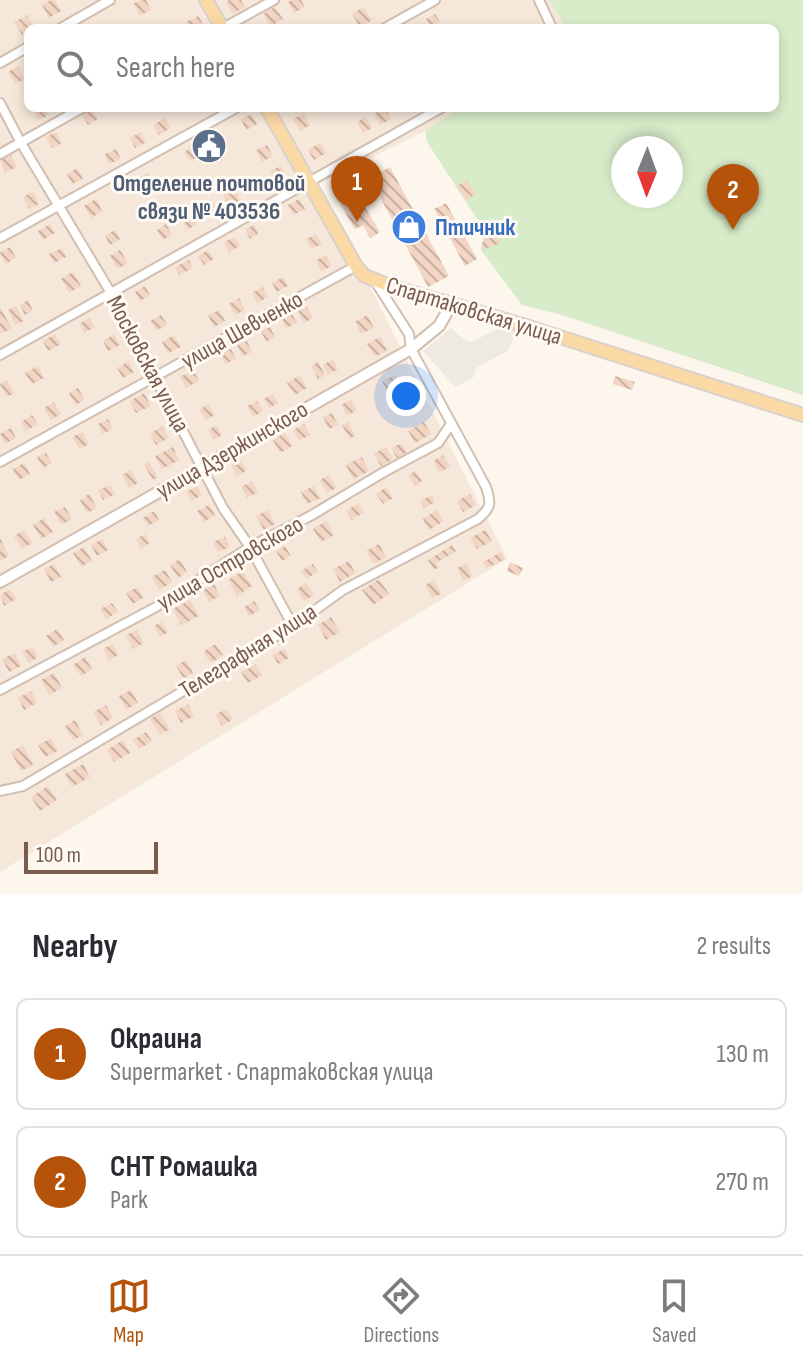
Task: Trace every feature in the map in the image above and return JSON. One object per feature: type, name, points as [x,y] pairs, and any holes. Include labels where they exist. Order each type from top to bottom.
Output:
[{"type":"main road","points":[[206,0],[221,24]]},
{"type":"main road","name":"Спартаковская улица","points":[[269,112],[356,266],[365,276],[803,415]]},
{"type":"street","points":[[68,24],[110,0]]},
{"type":"street","points":[[230,24],[274,0]]},
{"type":"street","points":[[392,24],[435,0]]},
{"type":"street","points":[[539,0],[550,24]]},
{"type":"street","points":[[0,63],[24,49]]},
{"type":"street","name":"Московская улица","points":[[0,103],[111,293],[223,508],[250,547],[293,626]]},
{"type":"street","points":[[0,154],[75,112]]},
{"type":"street","points":[[0,238],[229,112]]},
{"type":"street","points":[[0,355],[434,112]]},
{"type":"street","name":"улица Шевченко","points":[[0,462],[356,266]]},
{"type":"street","points":[[375,281],[409,334],[411,349],[451,424]]},
{"type":"street","name":"улица Дзержинского","points":[[0,582],[411,349],[439,326],[451,305]]},
{"type":"street","name":"Телеграфная улица","points":[[0,791],[23,786],[293,626],[343,590],[478,519],[490,509],[491,504],[486,487],[451,424]]},
{"type":"street","name":"улица Островского","points":[[0,690],[156,607],[250,547],[438,443],[451,424]]},
{"type":"shaded area","points":[[0,0],[549,0],[564,24],[24,24],[24,112],[454,112],[425,131],[318,184],[507,559],[0,872]]},
{"type":"shaded area","points":[[502,326],[523,334],[513,339],[509,350],[476,368],[473,378],[455,387],[423,351],[451,328],[463,339],[472,342]]},
{"type":"green space","points":[[549,0],[803,0],[803,395],[559,314],[522,305],[481,250],[485,231],[427,142],[425,131],[454,112],[779,112],[779,24],[564,24]]},
{"type":"building","points":[[55,0],[61,11],[49,18],[42,5]]},
{"type":"building","points":[[146,0],[151,10],[139,16],[134,3]]},
{"type":"building","points":[[241,0],[245,7],[233,14],[226,2]]},
{"type":"building","points":[[301,0],[305,7],[294,13],[288,2]]},
{"type":"building","points":[[275,7],[283,19],[270,24],[263,14]]},
{"type":"building","points":[[364,7],[372,20],[358,24],[352,14]]},
{"type":"building","points":[[435,14],[440,22],[429,24],[426,19]]},
{"type":"building","points":[[27,15],[33,24],[24,24],[22,35],[14,22]]},
{"type":"building","points":[[199,16],[203,24],[187,24]]},
{"type":"building","points":[[18,66],[24,80],[15,84],[8,72]]},
{"type":"building","points":[[34,112],[47,112],[49,115],[38,120]]},
{"type":"building","points":[[94,112],[98,119],[88,125],[82,115]]},
{"type":"building","points":[[388,112],[391,119],[380,125],[374,114]]},
{"type":"building","points":[[304,113],[310,125],[300,131],[293,119]]},
{"type":"building","points":[[252,114],[257,124],[246,130],[241,119]]},
{"type":"building","points":[[366,117],[372,128],[363,133],[357,122]]},
{"type":"building","points":[[165,118],[171,128],[159,135],[153,125]]},
{"type":"building","points":[[56,132],[62,143],[52,148],[46,137]]},
{"type":"building","points":[[141,132],[146,142],[135,148],[130,138]]},
{"type":"building","points":[[208,138],[213,148],[190,161],[184,152]]},
{"type":"building","points":[[320,143],[326,153],[314,160],[308,150]]},
{"type":"building","points":[[267,145],[273,156],[262,162],[256,150]]},
{"type":"building","points":[[116,149],[121,159],[109,164],[105,154]]},
{"type":"building","points":[[11,155],[17,167],[5,173],[0,160]]},
{"type":"building","points":[[281,166],[286,175],[275,181],[270,171]]},
{"type":"building","name":"Птичник","points":[[390,167],[449,276],[428,287],[370,178]]},
{"type":"building","points":[[77,168],[83,179],[72,184],[67,174]]},
{"type":"building","points":[[148,173],[154,184],[132,195],[126,185]]},
{"type":"building","points":[[467,180],[476,194],[466,200],[457,186]]},
{"type":"building","points":[[349,181],[380,232],[370,238],[363,225],[355,229],[332,190]]},
{"type":"building","points":[[235,190],[240,201],[228,206],[223,195]]},
{"type":"building","points":[[33,192],[39,204],[29,209],[23,197]]},
{"type":"building","points":[[96,199],[102,211],[91,218],[84,206]]},
{"type":"building","points":[[299,199],[305,209],[293,215],[288,205]]},
{"type":"building","points":[[214,203],[219,212],[208,218],[203,209]]},
{"type":"building","points":[[446,203],[477,259],[465,266],[434,209]]},
{"type":"building","points":[[191,214],[197,224],[187,230],[182,219]]},
{"type":"building","points":[[50,224],[55,233],[43,240],[38,231]]},
{"type":"building","points":[[166,224],[172,235],[163,240],[157,230]]},
{"type":"building","points":[[254,225],[258,234],[250,239],[245,229]]},
{"type":"building","points":[[492,227],[501,243],[481,250],[485,231]]},
{"type":"building","points":[[115,230],[120,239],[110,245],[105,235]]},
{"type":"building","points":[[316,234],[322,244],[311,249],[306,239]]},
{"type":"building","points":[[235,237],[240,246],[229,252],[224,242]]},
{"type":"building","points":[[10,247],[16,258],[5,264],[0,252]]},
{"type":"building","points":[[62,248],[66,257],[54,263],[49,254]]},
{"type":"building","points":[[120,250],[128,263],[117,269],[110,256]]},
{"type":"building","points":[[208,250],[214,259],[204,265],[198,256]]},
{"type":"building","points":[[326,255],[332,266],[321,271],[316,260]]},
{"type":"building","points":[[189,260],[193,268],[179,275],[175,267]]},
{"type":"building","points":[[73,272],[81,286],[69,293],[61,279]]},
{"type":"building","points":[[283,277],[288,286],[277,292],[272,283]]},
{"type":"building","points":[[145,286],[150,295],[140,301],[135,292]]},
{"type":"building","points":[[263,287],[268,297],[257,303],[252,293]]},
{"type":"building","points":[[239,298],[245,310],[235,315],[229,304]]},
{"type":"building","points":[[28,300],[33,311],[25,315],[20,305]]},
{"type":"building","points":[[16,306],[24,321],[15,325],[8,310]]},
{"type":"building","points":[[0,307],[12,328],[1,334],[0,331]]},
{"type":"building","points":[[307,307],[313,318],[304,323],[298,311]]},
{"type":"building","points":[[219,310],[225,321],[214,327],[208,315]]},
{"type":"building","points":[[292,314],[297,323],[286,328],[282,319]]},
{"type":"building","points":[[161,315],[167,325],[156,331],[150,321]]},
{"type":"building","points":[[367,315],[374,328],[361,334],[355,322]]},
{"type":"building","points":[[89,318],[95,327],[84,333],[79,324]]},
{"type":"building","points":[[270,327],[275,337],[266,342],[261,331]]},
{"type":"building","points":[[55,334],[61,344],[48,351],[43,341]]},
{"type":"building","points":[[114,334],[120,345],[108,351],[103,341]]},
{"type":"building","points":[[174,335],[181,347],[168,353],[162,342]]},
{"type":"building","points":[[380,337],[387,350],[375,357],[367,344]]},
{"type":"building","points":[[247,341],[252,352],[242,356],[237,345]]},
{"type":"building","points":[[231,349],[236,359],[225,364],[220,354]]},
{"type":"building","points":[[333,359],[338,369],[328,375],[323,365]]},
{"type":"building","points":[[129,361],[134,372],[123,378],[117,368]]},
{"type":"building","points":[[318,362],[325,375],[318,379],[311,366]]},
{"type":"building","points":[[38,366],[44,378],[32,384],[25,373]]},
{"type":"building","points":[[193,370],[199,381],[186,388],[180,377]]},
{"type":"building","points":[[300,375],[307,388],[295,395],[287,383]]},
{"type":"building","points":[[396,375],[401,387],[388,393],[382,381]]},
{"type":"building","points":[[615,376],[635,382],[632,390],[613,384]]},
{"type":"building","points":[[7,380],[14,393],[7,397],[0,384]]},
{"type":"building","points":[[78,388],[85,400],[75,405],[69,393]]},
{"type":"building","points":[[144,393],[151,406],[136,413],[130,401]]},
{"type":"building","points":[[273,394],[278,403],[269,408],[264,399]]},
{"type":"building","points":[[351,400],[357,410],[347,416],[341,405]]},
{"type":"building","points":[[257,401],[263,411],[253,417],[247,406]]},
{"type":"building","points":[[413,401],[418,412],[408,417],[402,405]]},
{"type":"building","points":[[54,402],[61,414],[51,420],[44,408]]},
{"type":"building","points":[[208,404],[215,415],[206,420],[199,410]]},
{"type":"building","points":[[332,413],[338,425],[329,429],[323,417]]},
{"type":"building","points":[[32,415],[38,424],[26,431],[21,422]]},
{"type":"building","points":[[108,419],[113,429],[102,434],[98,424]]},
{"type":"building","points":[[348,422],[355,435],[350,439],[342,425]]},
{"type":"building","points":[[424,422],[431,434],[415,443],[408,431]]},
{"type":"building","points":[[304,424],[310,435],[299,441],[293,430]]},
{"type":"building","points":[[216,425],[222,435],[214,440],[208,430]]},
{"type":"building","points":[[162,426],[169,438],[156,445],[150,434]]},
{"type":"building","points":[[11,428],[16,438],[5,444],[0,434]]},
{"type":"building","points":[[82,432],[89,444],[79,449],[72,437]]},
{"type":"building","points":[[285,433],[292,446],[280,453],[273,440]]},
{"type":"building","points":[[401,443],[407,452],[397,458],[391,448]]},
{"type":"building","points":[[173,447],[179,460],[162,469],[155,456]]},
{"type":"building","points":[[386,447],[393,459],[381,466],[374,454]]},
{"type":"building","points":[[46,453],[52,463],[43,468],[37,457]]},
{"type":"building","points":[[443,455],[450,466],[440,473],[433,461]]},
{"type":"building","points":[[362,457],[369,471],[353,479],[346,465]]},
{"type":"building","points":[[240,460],[247,470],[237,476],[231,465]]},
{"type":"building","points":[[149,462],[158,477],[153,480],[144,465]]},
{"type":"building","points":[[24,463],[30,474],[19,480],[13,469]]},
{"type":"building","points":[[131,470],[138,483],[129,488],[122,475]]},
{"type":"building","points":[[415,471],[422,481],[415,486],[408,476]]},
{"type":"building","points":[[329,475],[336,488],[327,493],[320,480]]},
{"type":"building","points":[[252,481],[258,492],[247,498],[241,487]]},
{"type":"building","points":[[110,485],[115,494],[103,500],[98,490]]},
{"type":"building","points":[[197,486],[202,495],[191,501],[186,492]]},
{"type":"building","points":[[314,486],[320,498],[307,504],[301,492]]},
{"type":"building","points":[[386,487],[393,498],[383,504],[376,494]]},
{"type":"building","points":[[89,494],[97,508],[87,513],[80,500]]},
{"type":"building","points":[[470,494],[476,505],[463,512],[457,501]]},
{"type":"building","points":[[432,495],[435,502],[424,508],[420,501]]},
{"type":"building","points":[[358,503],[364,512],[352,520],[346,511]]},
{"type":"building","points":[[209,505],[215,515],[204,522],[197,511]]},
{"type":"building","points":[[65,507],[72,519],[61,525],[54,512]]},
{"type":"building","points":[[268,510],[275,524],[264,530],[256,516]]},
{"type":"building","points":[[437,510],[444,521],[429,530],[423,519]]},
{"type":"building","points":[[154,511],[159,520],[148,526],[143,518]]},
{"type":"building","points":[[44,518],[53,532],[41,539],[33,525]]},
{"type":"building","points":[[326,521],[334,535],[321,542],[313,529]]},
{"type":"building","points":[[24,530],[32,543],[22,549],[14,536]]},
{"type":"building","points":[[485,530],[492,541],[477,549],[470,538]]},
{"type":"building","points":[[145,534],[150,543],[141,548],[136,539]]},
{"type":"building","points":[[225,537],[230,547],[218,552],[213,542]]},
{"type":"building","points":[[0,538],[9,556],[0,561]]},
{"type":"building","points":[[102,539],[108,550],[97,556],[91,545]]},
{"type":"building","points":[[379,544],[386,557],[374,564],[366,551]]},
{"type":"building","points":[[452,545],[456,551],[436,563],[439,567],[434,570],[428,560]]},
{"type":"building","points":[[285,546],[291,556],[282,561],[276,551]]},
{"type":"building","points":[[84,547],[92,561],[81,567],[73,553]]},
{"type":"building","points":[[501,552],[505,559],[487,568],[483,562]]},
{"type":"building","points":[[180,559],[187,572],[178,578],[170,565]]},
{"type":"building","points":[[349,561],[355,573],[340,582],[333,569]]},
{"type":"building","points":[[510,562],[523,568],[519,576],[507,571]]},
{"type":"building","points":[[466,563],[472,576],[463,581],[457,568]]},
{"type":"building","points":[[54,564],[61,577],[51,582],[44,569]]},
{"type":"building","points":[[313,564],[318,572],[306,579],[301,571]]},
{"type":"building","points":[[165,570],[172,582],[159,590],[152,577]]},
{"type":"building","points":[[243,571],[252,586],[237,596],[228,580]]},
{"type":"building","points":[[379,579],[389,594],[373,605],[362,590]]},
{"type":"building","points":[[434,580],[441,594],[432,598],[425,585]]},
{"type":"building","points":[[306,583],[314,595],[304,601],[297,589]]},
{"type":"building","points":[[214,584],[220,596],[209,602],[203,590]]},
{"type":"building","points":[[137,587],[143,598],[133,604],[126,593]]},
{"type":"building","points":[[10,589],[16,599],[4,606],[0,595]]},
{"type":"building","points":[[190,600],[199,616],[181,625],[173,609]]},
{"type":"building","points":[[254,601],[260,610],[249,616],[244,607]]},
{"type":"building","points":[[112,603],[118,612],[106,619],[100,609]]},
{"type":"building","points":[[331,617],[340,632],[326,640],[318,625]]},
{"type":"building","points":[[161,622],[168,632],[160,637],[154,626]]},
{"type":"building","points":[[57,629],[64,640],[53,647],[46,636]]},
{"type":"building","points":[[137,630],[144,643],[133,649],[126,635]]},
{"type":"building","points":[[113,644],[119,655],[109,660],[103,649]]},
{"type":"building","points":[[215,644],[223,655],[211,663],[203,652]]},
{"type":"building","points":[[32,647],[38,657],[29,663],[22,652]]},
{"type":"building","points":[[284,649],[289,658],[278,664],[273,655]]},
{"type":"building","points":[[15,653],[21,666],[9,672],[2,659]]},
{"type":"building","points":[[85,657],[92,669],[81,676],[73,665]]},
{"type":"building","points":[[186,660],[193,673],[184,679],[176,666]]},
{"type":"building","points":[[255,664],[262,675],[248,683],[241,672]]},
{"type":"building","points":[[54,673],[62,688],[49,695],[41,680]]},
{"type":"building","points":[[131,690],[138,703],[126,710],[119,696]]},
{"type":"building","points":[[31,691],[37,703],[24,710],[18,698]]},
{"type":"building","points":[[188,704],[194,716],[181,723],[175,711]]},
{"type":"building","points":[[106,705],[113,718],[101,725],[93,712]]},
{"type":"building","points":[[226,709],[233,719],[222,726],[215,715]]},
{"type":"building","points":[[160,713],[170,729],[160,735],[150,719]]},
{"type":"building","points":[[75,720],[83,735],[73,740],[65,726]]},
{"type":"building","points":[[146,732],[152,741],[139,749],[133,740]]},
{"type":"building","points":[[51,738],[58,751],[45,757],[38,745]]},
{"type":"building","points":[[123,740],[130,753],[114,762],[107,750]]},
{"type":"building","points":[[23,745],[33,765],[21,771],[11,752]]},
{"type":"building","points":[[83,764],[90,777],[72,787],[65,774]]},
{"type":"building","points":[[48,786],[57,800],[40,811],[31,797]]},
{"type":"place","name":"Отделение почтовой связи № 403536","points":[[209,146]]},
{"type":"place","name":"Окраина","points":[[357,222]]},
{"type":"place","name":"Птичник","points":[[409,227]]},
{"type":"place","name":"СНТ Ромашка","points":[[733,230]]}]
